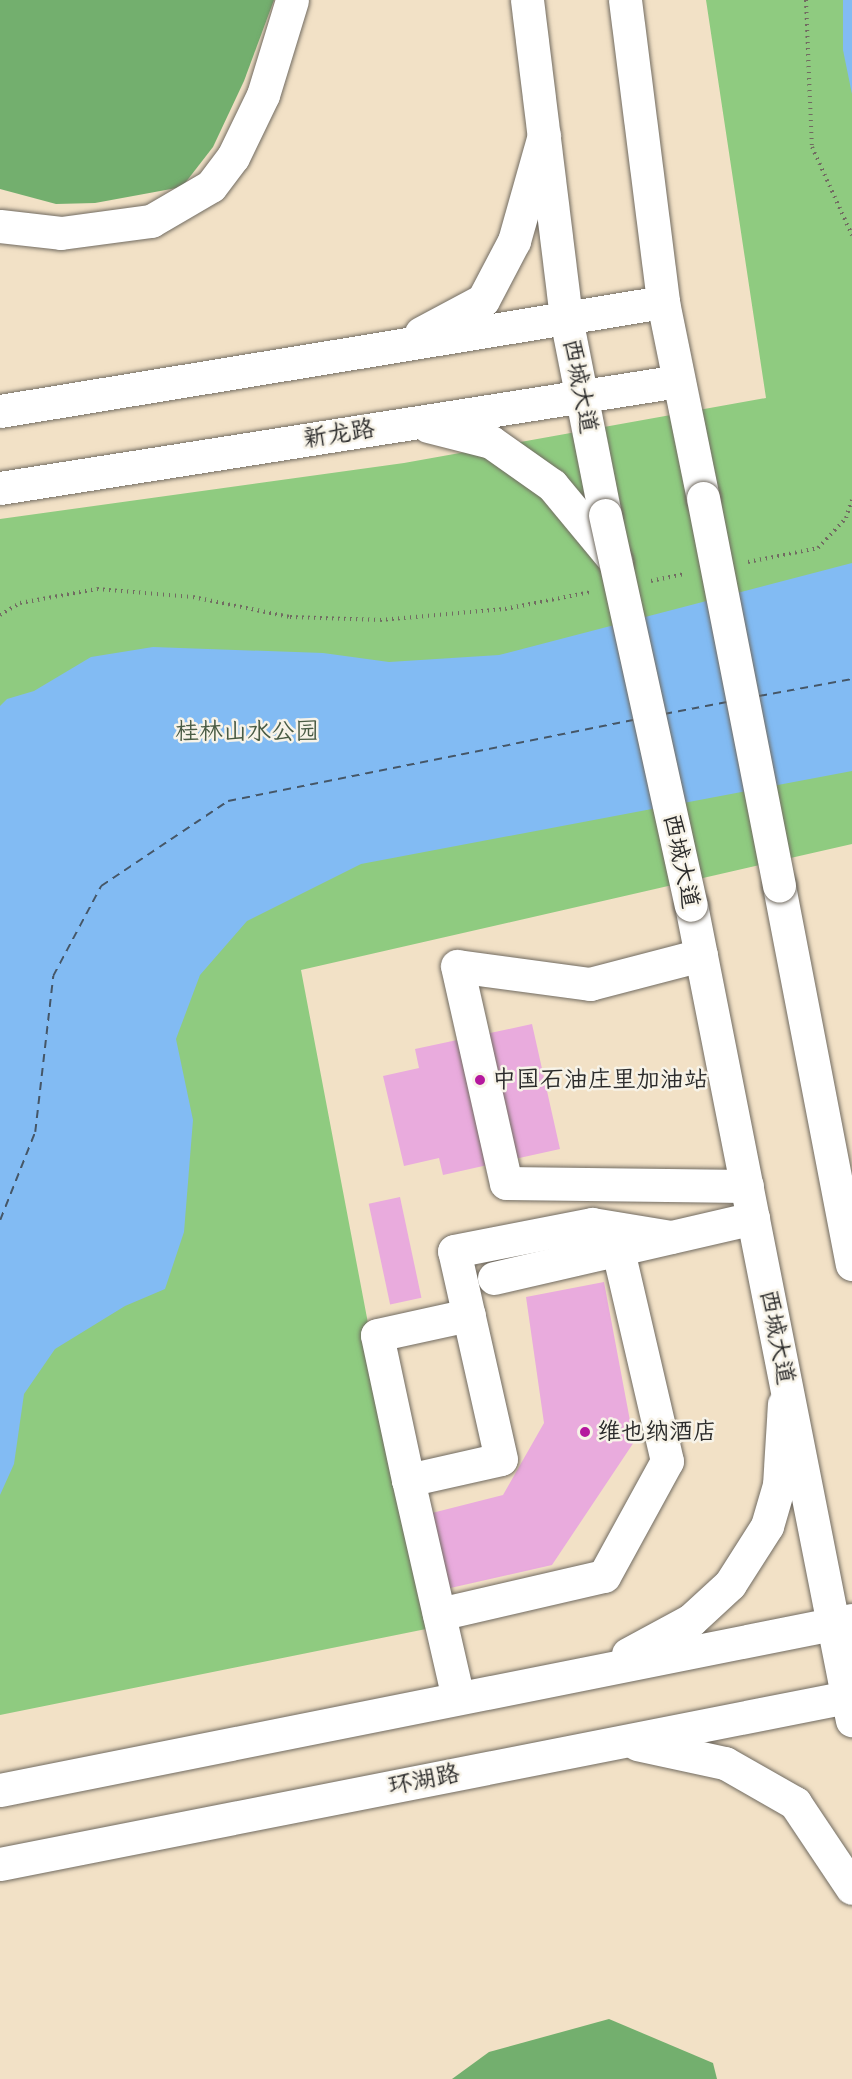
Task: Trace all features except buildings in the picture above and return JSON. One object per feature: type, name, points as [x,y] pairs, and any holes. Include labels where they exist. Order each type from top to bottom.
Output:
[{"type":"main road","points":[[0,226],[61,233],[151,221],[211,186],[233,157],[263,95],[292,0]]},
{"type":"main road","name":"西城大道","points":[[527,0],[566,318],[605,515],[691,905],[785,1378],[843,1621],[851,1704]]},
{"type":"main road","points":[[625,0],[663,302],[780,886],[852,1264]]},
{"type":"main road","points":[[400,345],[483,300],[514,241],[544,135]]},
{"type":"main road","points":[[0,411],[663,302]]},
{"type":"main road","name":"新龙路","points":[[0,488],[679,381]]},
{"type":"main road","points":[[414,423],[491,442],[552,485],[616,562]]},
{"type":"main road","points":[[701,955],[590,984],[457,966],[506,1183],[747,1186]]},
{"type":"main road","points":[[494,1278],[753,1218]]},
{"type":"main road","points":[[408,1480],[501,1459],[454,1251],[592,1224],[671,1237]]},
{"type":"main road","points":[[439,1614],[604,1576],[667,1461],[618,1250]]},
{"type":"main road","points":[[458,1698],[377,1335],[469,1315]]},
{"type":"main road","points":[[601,1669],[691,1620],[730,1584],[767,1526],[779,1485],[785,1378]]},
{"type":"main road","points":[[0,1790],[843,1621]]},
{"type":"main road","name":"环湖路","points":[[0,1864],[623,1741],[851,1704]]},
{"type":"main road","points":[[623,1741],[725,1763],[795,1803],[852,1888]]},
{"type":"path","points":[[806,0],[812,147],[852,235]]},
{"type":"path","points":[[737,564],[818,548],[846,518],[852,500]]},
{"type":"path","points":[[644,582],[690,573]]},
{"type":"path","points":[[0,615],[20,603],[97,590],[193,597],[290,617],[380,620],[505,609],[598,591]]},
{"type":"green space","points":[[0,0],[274,0],[244,81],[213,147],[182,187],[95,203],[56,204],[0,189]]},
{"type":"green space","name":"桂林山水公园","points":[[706,0],[852,0],[852,844],[301,970],[426,1629],[0,1715],[0,519],[404,463],[766,398]]},
{"type":"green space","points":[[609,2019],[713,2063],[717,2079],[452,2079],[489,2052]]},
{"type":"water","points":[[843,0],[852,0],[852,94],[843,50]]},
{"type":"water","points":[[852,563],[852,771],[361,864],[247,921],[200,975],[176,1039],[193,1120],[184,1232],[165,1289],[125,1306],[55,1349],[24,1394],[14,1464],[0,1495],[0,706],[7,699],[34,691],[91,657],[153,647],[323,653],[389,662],[499,655]]},
{"type":"ferry route","points":[[759,696],[852,679]]},
{"type":"ferry route","points":[[664,714],[727,702]]},
{"type":"ferry route","points":[[0,1220],[35,1132],[53,976],[101,886],[228,801],[633,720]]},
{"type":"place","name":"中国石油庄里加油站","points":[[480,1080]]},
{"type":"place","name":"维也纳酒店","points":[[585,1432]]}]
